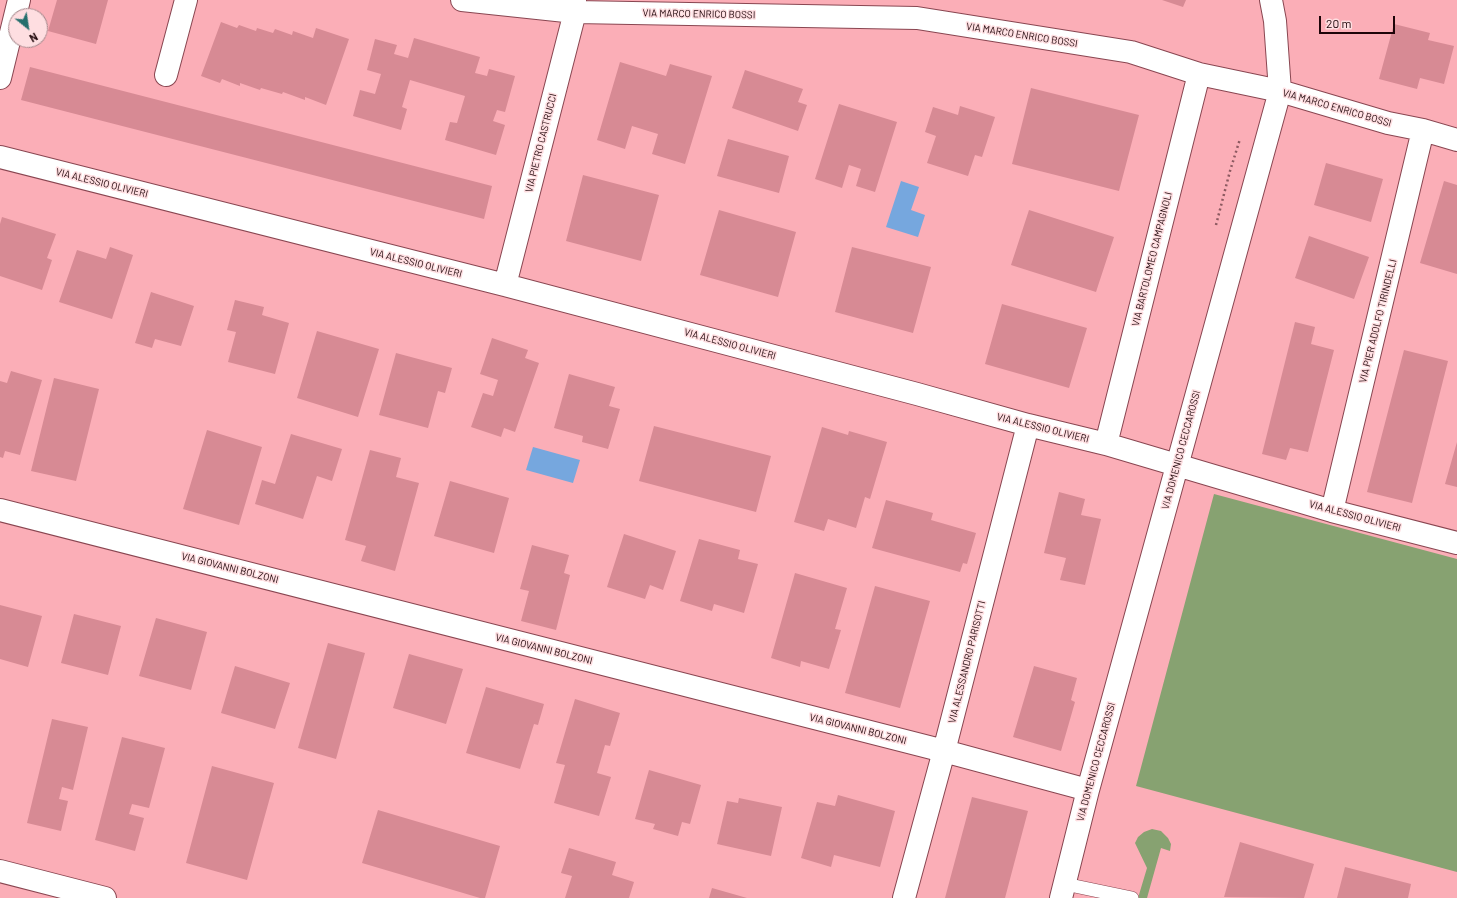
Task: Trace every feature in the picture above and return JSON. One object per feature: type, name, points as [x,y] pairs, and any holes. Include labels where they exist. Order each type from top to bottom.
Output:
[{"type":"street","points":[[0,78],[19,0]]},
{"type":"street","points":[[166,75],[186,0]]},
{"type":"street","name":"VIA MARCO ENRICO BOSSI","points":[[462,0],[575,6],[918,18],[1131,52],[1199,74],[1280,91],[1388,124],[1423,130],[1457,140]]},
{"type":"street","name":"VIA DOMENICO CECCAROSSI","points":[[1063,891],[1088,790],[1176,465],[1280,91],[1275,21],[1271,0]]},
{"type":"street","name":"VIA PIETRO CASTRUCCI","points":[[505,285],[575,6]]},
{"type":"street","name":"VIA BARTOLOMEO CAMPAGNOLI","points":[[1106,444],[1199,74]]},
{"type":"street","name":"VIA PIER ADOLFO TIRINDELLI","points":[[1332,511],[1423,130]]},
{"type":"street","name":"VIA ALESSIO OLIVIERI","points":[[0,157],[505,285],[917,394],[1028,425],[1106,444],[1332,511],[1457,543]]},
{"type":"street","name":"VIA ALESSANDRO PARISOTTI","points":[[904,898],[1028,425]]},
{"type":"street","name":"VIA GIOVANNI BOLZONI","points":[[0,510],[944,750],[1088,790]]},
{"type":"street","points":[[0,871],[105,898]]},
{"type":"lane","points":[[1063,891],[1132,898]]},
{"type":"green space","points":[[1214,494],[1457,559],[1457,872],[1136,786]]},
{"type":"green space","points":[[1152,829],[1161,831],[1168,838],[1171,844],[1170,851],[1161,848],[1147,898],[1138,898],[1147,868],[1135,843],[1138,837],[1144,832]]},
{"type":"water","points":[[901,181],[919,187],[911,210],[925,215],[918,237],[886,227]]},
{"type":"water","points":[[533,447],[580,460],[573,483],[526,470]]},
{"type":"building","points":[[57,0],[108,0],[96,44],[48,31]]},
{"type":"building","points":[[1162,0],[1186,0],[1183,7]]},
{"type":"building","points":[[221,22],[237,28],[239,25],[256,31],[257,28],[273,33],[275,29],[292,35],[293,31],[313,38],[316,28],[349,39],[326,105],[305,97],[305,100],[283,92],[282,94],[261,88],[260,90],[240,83],[240,86],[222,79],[220,83],[201,76]]},
{"type":"building","points":[[1394,24],[1430,33],[1428,40],[1454,46],[1444,84],[1420,78],[1417,89],[1379,79]]},
{"type":"building","points":[[414,38],[480,57],[475,73],[487,76],[489,69],[515,76],[505,112],[497,110],[493,121],[505,125],[496,155],[445,140],[450,122],[457,123],[465,96],[410,80],[402,107],[407,109],[401,130],[353,116],[360,90],[375,94],[381,74],[367,70],[375,39],[397,45],[394,54],[408,58]]},
{"type":"building","points":[[620,62],[666,76],[670,64],[712,76],[685,164],[652,154],[658,134],[632,126],[625,149],[597,140]]},
{"type":"building","points":[[30,67],[492,186],[484,219],[21,100]]},
{"type":"building","points":[[745,70],[803,89],[798,102],[807,105],[798,131],[732,108]]},
{"type":"building","points":[[1031,88],[1139,115],[1119,191],[1012,164]]},
{"type":"building","points":[[839,104],[897,122],[875,192],[856,186],[861,169],[849,165],[842,188],[815,179]]},
{"type":"building","points":[[960,106],[995,117],[982,157],[975,155],[968,176],[927,163],[936,136],[925,132],[933,107],[958,115]]},
{"type":"building","points":[[728,139],[789,156],[779,193],[717,176]]},
{"type":"building","points":[[1326,163],[1383,179],[1371,222],[1314,205]]},
{"type":"building","points":[[583,175],[659,195],[641,261],[566,241]]},
{"type":"building","points":[[1444,181],[1457,185],[1457,274],[1420,263]]},
{"type":"building","points":[[719,210],[796,232],[778,297],[700,275]]},
{"type":"building","points":[[1029,210],[1114,237],[1096,292],[1011,265]]},
{"type":"building","points":[[2,217],[56,234],[47,258],[52,260],[42,290],[0,276],[0,224]]},
{"type":"building","points":[[1309,236],[1369,257],[1354,299],[1295,278]]},
{"type":"building","points":[[110,247],[133,255],[112,319],[59,302],[77,250],[106,259]]},
{"type":"building","points":[[852,247],[931,267],[913,333],[835,312]]},
{"type":"building","points":[[151,292],[194,306],[181,346],[155,339],[152,348],[135,343]]},
{"type":"building","points":[[235,300],[264,307],[262,315],[289,323],[275,374],[228,362],[236,332],[227,330]]},
{"type":"building","points":[[1002,304],[1087,328],[1069,388],[985,364]]},
{"type":"building","points":[[1295,322],[1315,327],[1311,344],[1334,350],[1308,452],[1290,448],[1286,460],[1262,454]]},
{"type":"building","points":[[317,331],[379,349],[358,417],[297,398]]},
{"type":"building","points":[[492,338],[528,350],[525,358],[539,363],[515,432],[504,428],[501,437],[471,427],[483,393],[493,396],[498,380],[480,374]]},
{"type":"building","points":[[1404,350],[1448,361],[1412,503],[1367,492]]},
{"type":"building","points":[[396,353],[452,368],[445,393],[438,391],[428,428],[379,415]]},
{"type":"building","points":[[11,371],[42,380],[20,455],[5,451],[3,458],[0,457],[0,381],[7,383]]},
{"type":"building","points":[[569,374],[615,387],[609,406],[620,409],[608,449],[582,442],[583,436],[554,428]]},
{"type":"building","points":[[54,378],[99,389],[76,481],[31,471]]},
{"type":"building","points":[[654,426],[771,456],[756,512],[639,481]]},
{"type":"building","points":[[822,427],[848,435],[849,431],[887,442],[870,499],[865,497],[856,528],[828,519],[824,531],[794,522]]},
{"type":"building","points":[[207,430],[262,447],[239,525],[183,509]]},
{"type":"building","points":[[291,434],[342,449],[332,481],[317,476],[303,519],[255,504],[262,480],[275,484]]},
{"type":"building","points":[[1457,442],[1457,487],[1445,484]]},
{"type":"building","points":[[370,450],[401,458],[396,477],[419,483],[395,571],[361,561],[366,546],[345,540]]},
{"type":"building","points":[[450,481],[509,498],[494,553],[434,536]]},
{"type":"building","points":[[1059,492],[1085,499],[1081,515],[1101,519],[1085,585],[1060,580],[1066,558],[1044,553]]},
{"type":"building","points":[[886,500],[933,513],[931,520],[976,533],[967,564],[963,563],[960,572],[872,548]]},
{"type":"building","points":[[624,534],[676,551],[663,590],[650,585],[645,599],[607,587]]},
{"type":"building","points":[[699,539],[740,550],[738,559],[758,564],[744,613],[714,604],[712,611],[680,601]]},
{"type":"building","points":[[532,545],[569,555],[564,573],[570,575],[556,630],[521,621],[529,591],[520,589]]},
{"type":"building","points":[[795,573],[847,588],[835,629],[841,630],[829,669],[801,661],[800,667],[771,658]]},
{"type":"building","points":[[875,586],[930,601],[900,708],[845,693]]},
{"type":"building","points":[[0,605],[42,616],[28,667],[0,659]]},
{"type":"building","points":[[74,614],[121,626],[108,675],[61,663]]},
{"type":"building","points":[[156,618],[207,632],[191,690],[139,676]]},
{"type":"building","points":[[328,643],[365,653],[336,759],[298,748]]},
{"type":"building","points":[[409,654],[463,669],[446,724],[393,708]]},
{"type":"building","points":[[235,666],[290,683],[275,729],[221,713]]},
{"type":"building","points":[[1034,666],[1077,678],[1071,700],[1075,702],[1061,751],[1013,737]]},
{"type":"building","points":[[486,687],[544,704],[538,725],[534,724],[520,769],[466,753]]},
{"type":"building","points":[[575,699],[620,713],[610,746],[605,745],[597,773],[611,777],[599,816],[554,803],[565,765],[556,763]]},
{"type":"building","points":[[52,719],[88,727],[73,790],[62,787],[59,799],[68,801],[61,831],[27,823]]},
{"type":"building","points":[[122,737],[165,748],[149,808],[132,804],[129,814],[144,818],[135,851],[95,840]]},
{"type":"building","points":[[212,766],[274,783],[247,880],[186,863]]},
{"type":"building","points":[[649,770],[701,785],[690,824],[682,822],[678,836],[653,829],[655,824],[635,819]]},
{"type":"building","points":[[838,795],[895,811],[880,867],[834,855],[831,867],[801,858],[817,802],[835,806]]},
{"type":"building","points":[[972,797],[1028,811],[1005,898],[945,898]]},
{"type":"building","points":[[739,798],[782,807],[771,856],[717,844],[727,801],[738,803]]},
{"type":"building","points":[[378,810],[500,846],[485,898],[480,898],[362,863]]},
{"type":"building","points":[[1240,842],[1314,864],[1304,898],[1224,897]]},
{"type":"building","points":[[569,848],[616,862],[612,875],[634,882],[629,898],[565,898],[572,876],[561,873]]},
{"type":"building","points":[[1345,867],[1411,884],[1408,898],[1337,898]]},
{"type":"building","points":[[712,888],[747,898],[709,898]]}]
